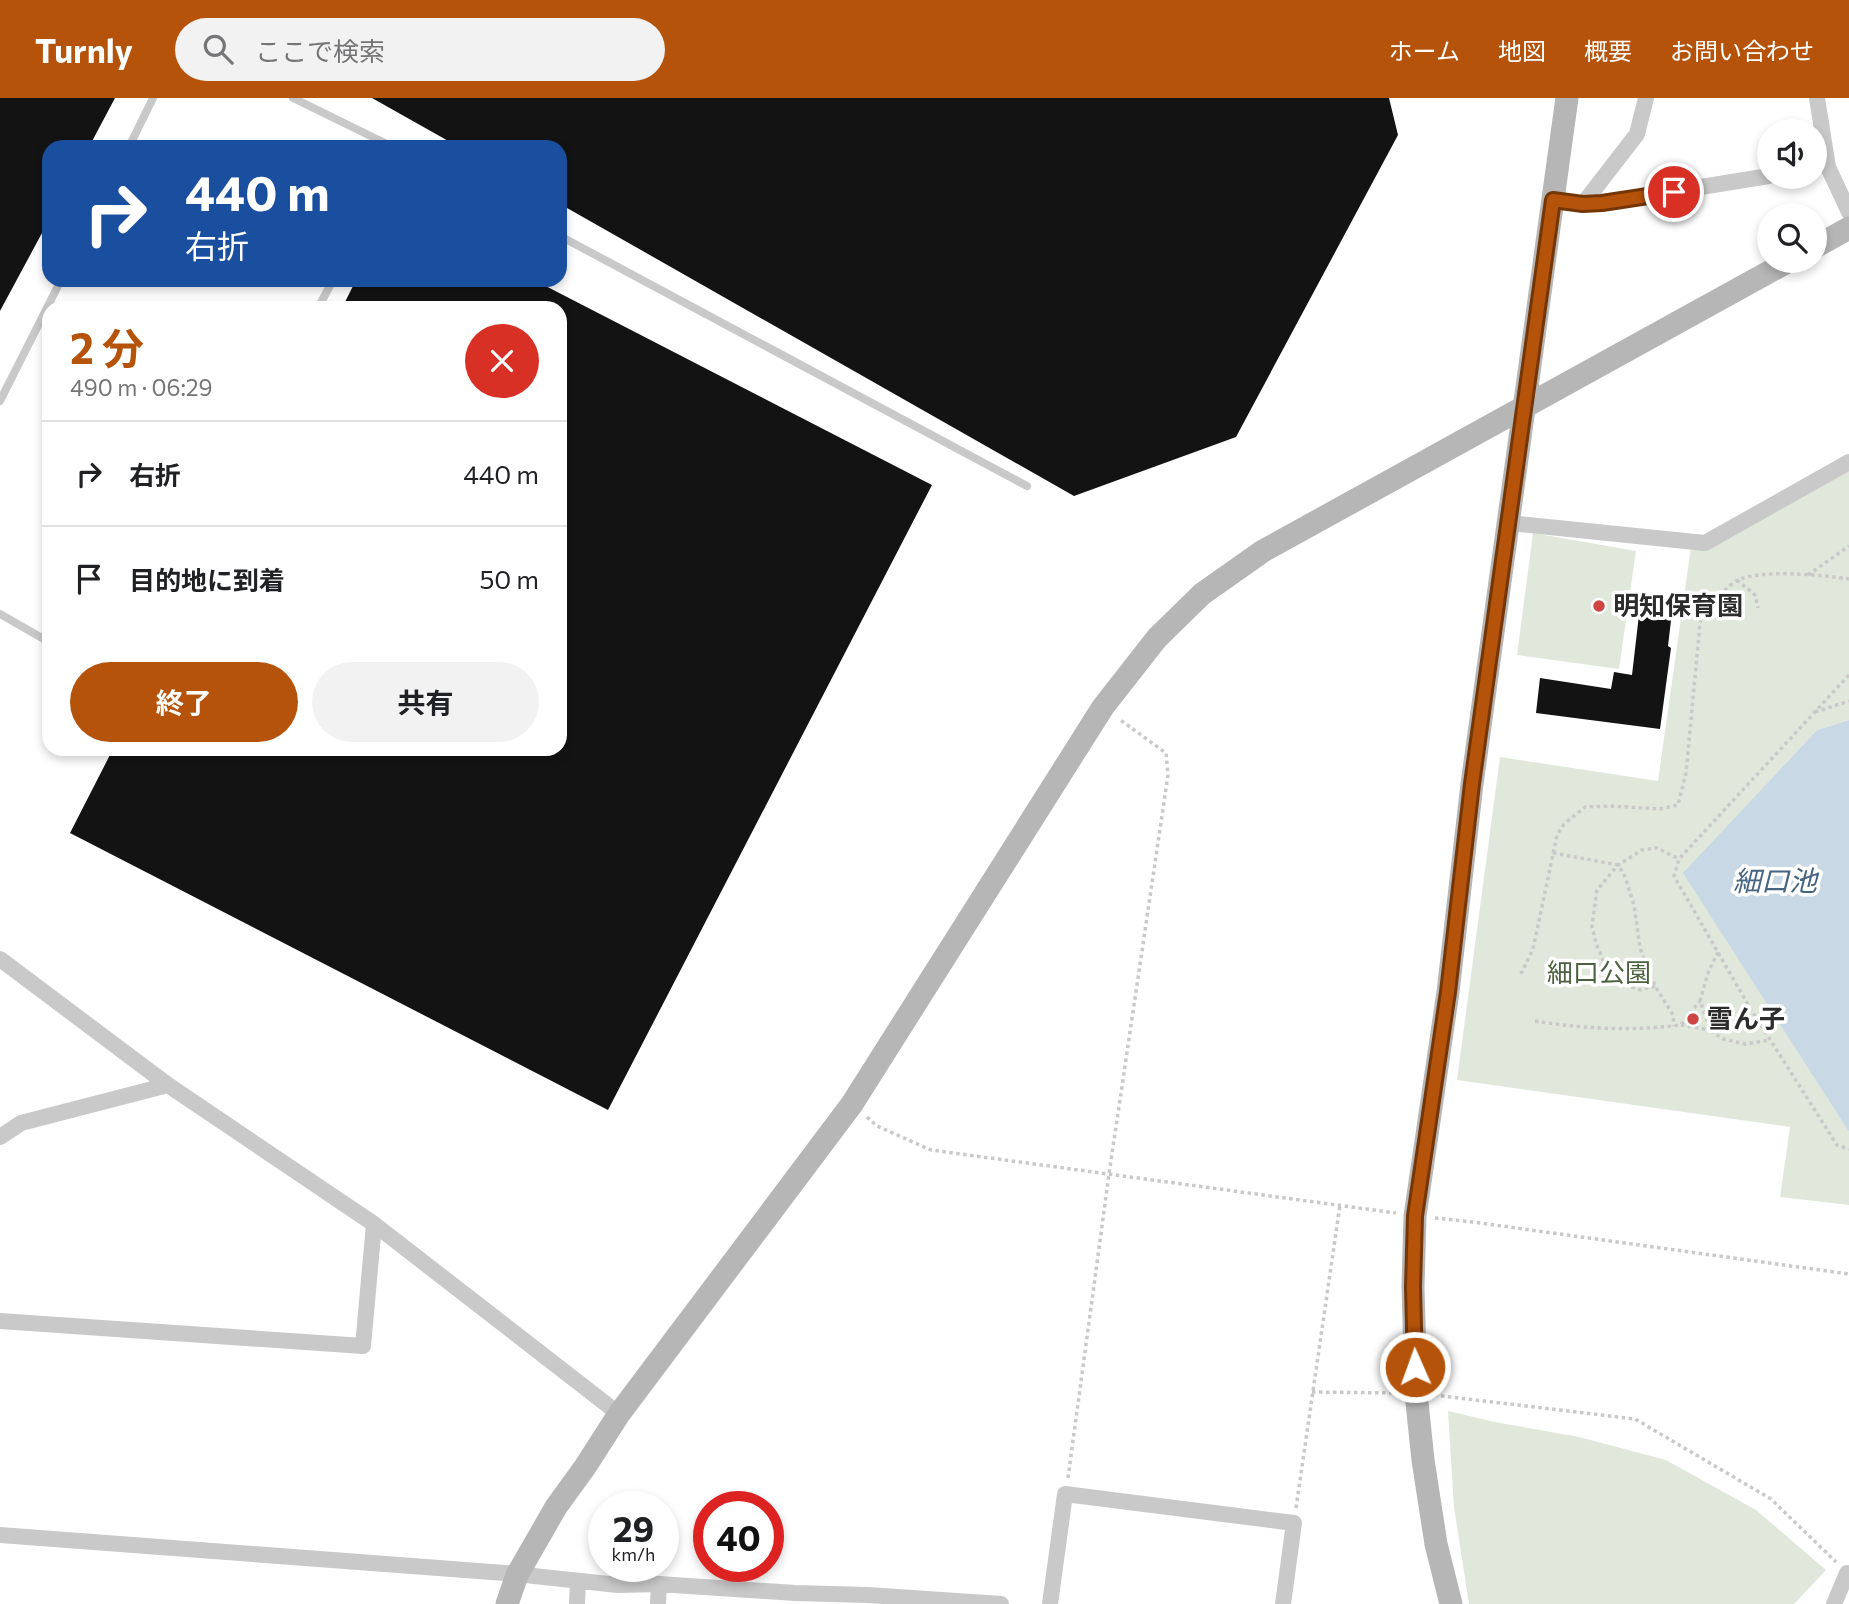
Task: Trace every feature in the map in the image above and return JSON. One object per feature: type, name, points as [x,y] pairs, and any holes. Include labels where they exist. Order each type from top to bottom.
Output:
[{"type":"street","points":[[1451,1604],[1436,1544],[1416,1393],[1413,1287],[1415,1216],[1448,992],[1472,784],[1567,98]]},
{"type":"street","points":[[1583,204],[1637,134],[1646,98]]},
{"type":"street","points":[[1816,98],[1818,119]]},
{"type":"street","points":[[1827,177],[1849,212]]},
{"type":"street","points":[[1553,200],[1583,204],[1602,203],[1757,178]]},
{"type":"street","points":[[1827,240],[1849,228]]},
{"type":"street","points":[[507,1604],[517,1575],[556,1507],[586,1467],[619,1414],[852,1104],[1102,707],[1157,638],[1202,594],[1263,551],[1767,273]]},
{"type":"street","points":[[1509,523],[1705,542],[1849,462]]},
{"type":"street","points":[[0,959],[168,1085],[374,1224],[619,1414]]},
{"type":"street","points":[[0,1137],[21,1123],[168,1085]]},
{"type":"street","points":[[0,1321],[363,1346],[374,1224]]},
{"type":"street","points":[[1050,1604],[1065,1494],[1294,1523],[1283,1604]]},
{"type":"street","points":[[0,1535],[491,1572],[618,1585],[659,1584],[795,1599],[868,1595],[1001,1604]]},
{"type":"street","points":[[1834,1604],[1848,1574]]},
{"type":"street","points":[[577,1604],[578,1581]]},
{"type":"street","points":[[658,1604],[659,1584]]},
{"type":"lane","points":[[132,140],[153,98]]},
{"type":"lane","points":[[293,98],[379,140]]},
{"type":"lane","points":[[567,240],[1027,486]]},
{"type":"lane","points":[[0,401],[42,318]]},
{"type":"lane","points":[[0,614],[42,638]]},
{"type":"path","points":[[1808,575],[1849,546]]},
{"type":"path","points":[[1520,972],[1533,949],[1557,835],[1564,824],[1585,807],[1660,809],[1678,805],[1686,773],[1701,614],[1737,580],[1765,575],[1849,579]]},
{"type":"path","points":[[1737,580],[1755,595],[1758,608]]},
{"type":"path","points":[[1849,675],[1679,859],[1674,876],[1770,1040],[1837,1145],[1849,1149]]},
{"type":"path","points":[[1814,713],[1849,701]]},
{"type":"path","points":[[1065,1494],[1168,775],[1166,754],[1102,707]]},
{"type":"path","points":[[1656,986],[1640,990],[1632,987],[1615,976],[1606,964],[1596,943],[1592,926],[1597,890],[1618,864],[1642,850],[1657,848],[1679,859]]},
{"type":"path","points":[[1553,853],[1618,864],[1634,905],[1640,948],[1656,986],[1674,1015],[1674,1026]]},
{"type":"path","points":[[1681,1025],[1700,1001],[1708,973],[1718,952]]},
{"type":"path","points":[[1592,970],[1606,964]]},
{"type":"path","points":[[1700,1001],[1711,1031]]},
{"type":"path","points":[[1535,1021],[1574,1027],[1650,1029],[1681,1025],[1711,1031],[1723,1039],[1745,1044],[1770,1040]]},
{"type":"path","points":[[852,1104],[877,1126],[931,1150],[1849,1274]]},
{"type":"path","points":[[1294,1523],[1340,1205]]},
{"type":"path","points":[[1312,1392],[1416,1393],[1635,1419],[1771,1499],[1848,1574]]},
{"type":"green space","name":"細口公園","points":[[1849,470],[1849,720],[1817,730],[1684,873],[1849,1132],[1849,1205],[1780,1197],[1790,1127],[1457,1080],[1500,757],[1658,781],[1691,547]]},
{"type":"green space","points":[[1533,533],[1636,551],[1619,669],[1517,655]]},
{"type":"green space","points":[[1448,1411],[1579,1437],[1666,1460],[1756,1510],[1826,1570],[1794,1604],[1469,1604],[1454,1507]]},
{"type":"water","name":"細口池","points":[[1849,720],[1849,1132],[1683,873],[1817,730]]},
{"type":"building","points":[[0,98],[115,98],[93,140],[42,140],[42,233],[0,311]]},
{"type":"building","points":[[372,98],[1389,98],[1398,135],[1236,437],[1074,496],[567,208],[567,140],[447,140]]},
{"type":"building","points":[[352,287],[548,287],[932,485],[608,1110],[70,833],[109,756],[567,756],[567,301],[346,301]]},
{"type":"building","points":[[1640,606],[1672,612],[1668,646],[1671,648],[1660,729],[1536,713],[1540,678],[1611,689],[1614,672],[1632,675]]},
{"type":"place","name":"明知保育園","points":[[1599,606]]},
{"type":"place","name":"雪ん子","points":[[1693,1019]]},
{"type":"route","points":[[1415,1367],[1415,1216],[1448,992],[1472,784],[1553,200],[1583,204],[1602,203],[1674,192]]}]
